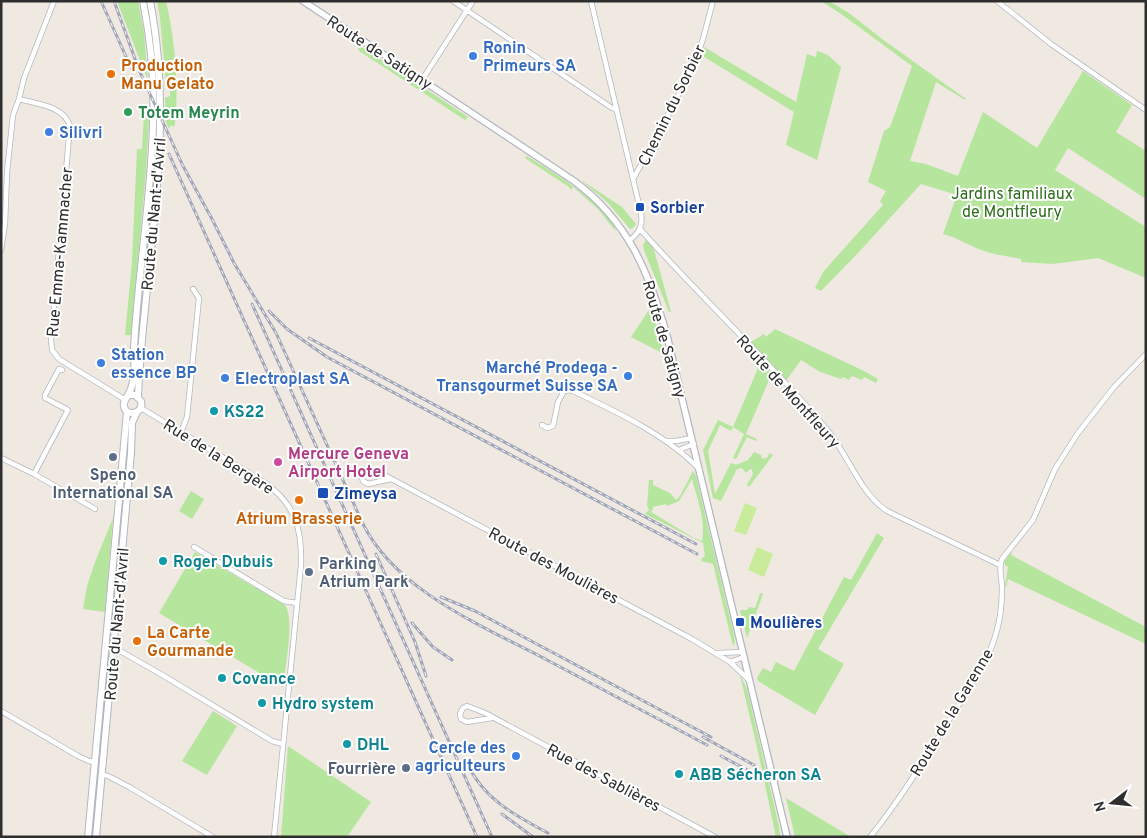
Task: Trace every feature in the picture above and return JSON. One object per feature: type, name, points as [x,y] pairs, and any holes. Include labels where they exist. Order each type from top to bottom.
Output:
[{"type":"main road","name":"Route du Nant-d'Avril","points":[[127,397],[134,376],[135,342],[154,126],[152,63],[143,1]]},
{"type":"main road","name":"Route du Nant-d'Avril","points":[[138,396],[160,125],[159,69],[150,1]]},
{"type":"main road","points":[[138,396],[142,403],[139,410],[134,413],[127,412],[123,406],[127,397],[138,396]]},
{"type":"main road","name":"Route du Nant-d'Avril","points":[[96,837],[132,429],[139,410]]},
{"type":"main road","name":"Route du Nant-d'Avril","points":[[88,837],[127,412]]},
{"type":"street","points":[[1,250],[5,224],[13,115],[20,99],[22,84],[54,1]]},
{"type":"street","name":"Route de Satigny","points":[[302,1],[581,186],[606,208],[630,240],[646,272],[660,309],[787,837]]},
{"type":"street","points":[[453,1],[616,109]]},
{"type":"street","points":[[422,80],[473,1]]},
{"type":"street","points":[[591,1],[641,213],[640,229],[630,240]]},
{"type":"street","name":"Chemin du Sorbier","points":[[633,179],[648,154],[695,62],[713,1]]},
{"type":"street","points":[[997,1],[1051,44],[1146,110]]},
{"type":"street","name":"Rue Emma-Kammacher","points":[[20,99],[61,112],[70,126],[51,340],[52,350],[59,359],[127,397]]},
{"type":"street","name":"Route de Montfleury","points":[[640,229],[821,422],[844,451],[877,504],[1000,565]]},
{"type":"street","points":[[181,432],[187,417],[199,298],[193,289]]},
{"type":"street","points":[[1000,565],[1002,559],[1033,520],[1063,454],[1095,409],[1146,354]]},
{"type":"street","points":[[34,474],[68,410],[45,398],[59,369],[62,370]]},
{"type":"street","points":[[542,425],[547,428],[553,426],[560,396],[564,391],[569,390],[665,440],[679,450],[700,470]]},
{"type":"street","name":"Rue de la Bergère","points":[[139,410],[181,432],[267,484],[280,494],[288,505],[298,527],[302,544],[274,837]]},
{"type":"street","points":[[665,440],[693,441]]},
{"type":"street","points":[[679,450],[693,441]]},
{"type":"street","points":[[1,458],[34,474],[95,509]]},
{"type":"street","name":"Route des Moulières","points":[[391,479],[368,484],[363,481],[361,475],[364,470],[370,468],[391,479],[716,653],[730,662]]},
{"type":"street","points":[[194,547],[277,598],[296,603]]},
{"type":"street","name":"Route de la Garenne","points":[[870,837],[907,786],[986,660],[995,636],[1001,607],[1000,565]]},
{"type":"street","points":[[114,650],[122,652],[164,676],[272,741],[282,744]]},
{"type":"street","points":[[716,653],[744,654]]},
{"type":"street","points":[[744,654],[730,662],[750,682]]},
{"type":"street","name":"Rue des Sablières","points":[[492,718],[467,722],[462,719],[460,714],[463,708],[469,706],[492,718],[715,837]]},
{"type":"street","points":[[1,711],[89,762],[95,762]]},
{"type":"street","points":[[102,774],[131,788],[212,837]]},
{"type":"green space","points":[[117,1],[138,1],[144,32],[148,81]]},
{"type":"green space","points":[[157,1],[166,1],[175,62],[177,93],[175,124],[174,127],[171,125],[169,129],[166,122],[165,98],[170,96],[170,84],[166,82]]},
{"type":"green space","name":"Jardins familiaux de Montfleury","points":[[821,1],[829,1],[849,13],[966,99],[936,82],[910,161],[926,164],[958,176],[983,112],[1037,148],[1083,71],[1132,105],[1116,132],[1146,151],[1146,199],[1068,148],[1055,170],[1146,227],[1146,278],[1098,258],[1053,264],[1021,262],[1021,259],[976,248],[943,234],[957,195],[921,184],[821,291],[815,288],[823,272],[883,205],[880,201],[886,191],[868,182],[884,131],[890,127],[912,66]]},
{"type":"green space","points":[[359,45],[468,117],[465,120],[359,51]]},
{"type":"green space","points":[[704,47],[796,102],[807,54],[816,57],[818,51],[828,55],[841,67],[817,160],[786,145],[794,112],[701,55]]},
{"type":"green space","points":[[142,107],[145,107],[149,117],[146,171],[131,335],[125,335],[132,262],[137,149],[142,149],[144,113]]},
{"type":"green space","points":[[527,156],[564,180],[591,200],[603,211],[616,232],[598,209],[573,187],[571,190],[525,158]]},
{"type":"green space","points":[[581,180],[622,207],[636,224],[633,228],[630,229],[608,203]]},
{"type":"green space","points":[[646,240],[653,246],[671,312],[669,312],[644,250],[643,245]]},
{"type":"green space","points":[[649,310],[654,315],[664,354],[631,337]]},
{"type":"green space","points":[[775,329],[864,371],[878,379],[876,383],[864,377],[862,380],[852,376],[849,380],[843,377],[841,379],[820,372],[801,360],[786,381],[751,342],[764,334],[766,337]]},
{"type":"green space","points":[[761,361],[772,373],[746,434],[757,439],[756,441],[747,437],[736,459],[733,458],[744,434],[733,427]]},
{"type":"green space","points":[[718,420],[733,427],[731,431],[720,425],[708,451],[715,494],[731,463],[736,465],[748,460],[754,452],[761,455],[762,459],[768,457],[769,453],[773,455],[749,487],[747,485],[753,474],[752,470],[750,469],[746,473],[742,468],[737,469],[721,501],[713,498],[703,450]]},
{"type":"green space","points":[[693,471],[696,476],[733,631],[735,642],[733,646],[713,564],[701,561],[705,556],[703,543],[645,514],[649,510],[647,506],[649,480],[653,480],[653,485],[670,493],[676,500]],"holes":[[[692,479],[702,518],[702,541],[651,512],[653,507],[666,504],[667,506],[679,501]]]},
{"type":"green space","points":[[191,491],[204,499],[192,519],[179,511]]},
{"type":"green space","points":[[745,503],[757,508],[746,535],[734,531]]},
{"type":"green space","points":[[113,518],[105,612],[83,609],[87,586]]},
{"type":"green space","points":[[877,533],[884,538],[818,649],[844,664],[815,715],[758,681],[757,678],[763,668],[771,672],[776,662],[794,671],[844,577],[851,580]]},
{"type":"green space","points":[[757,547],[773,554],[764,577],[748,570]]},
{"type":"green space","points":[[1012,551],[1011,555],[1146,627],[1146,644],[1008,579],[1006,587],[1008,567],[1004,562]]},
{"type":"green space","points":[[195,552],[285,605],[288,612],[289,633],[283,687],[159,613]]},
{"type":"green space","points":[[760,593],[763,594],[747,638],[740,610],[747,610],[749,607],[755,608]]},
{"type":"green space","points":[[740,675],[747,689],[780,837],[776,837]]},
{"type":"green space","points":[[213,711],[237,726],[207,775],[182,761]]},
{"type":"green space","points":[[288,746],[371,802],[347,837],[281,837]]},
{"type":"green space","points":[[786,798],[851,837],[795,837]]},
{"type":"railway","points":[[101,1],[132,70]]},
{"type":"railway","points":[[114,1],[139,70],[183,166],[234,263],[276,333],[363,524],[378,548],[397,569],[420,588],[471,621],[707,745]]},
{"type":"railway","points":[[169,154],[477,837]]},
{"type":"railway","points":[[252,304],[492,837]]},
{"type":"railway","points":[[269,311],[287,329],[327,357],[697,554]]},
{"type":"railway","points":[[309,338],[696,544]]},
{"type":"railway","points":[[376,554],[415,642],[426,676]]},
{"type":"railway","points":[[441,597],[475,611],[711,737]]},
{"type":"railway","points":[[412,623],[433,647],[452,660]]},
{"type":"railway","points":[[703,737],[754,765]]},
{"type":"railway","points":[[721,756],[757,775]]},
{"type":"railway","points":[[466,761],[481,785],[500,804],[548,833]]},
{"type":"railway","points":[[502,814],[533,837]]},
{"type":"place","name":"Ronin Primeurs SA","points":[[473,56]]},
{"type":"place","name":"Production Manu Gelato","points":[[111,74]]},
{"type":"place","name":"Totem Meyrin","points":[[128,112]]},
{"type":"place","name":"Silivri","points":[[49,132]]},
{"type":"place","name":"Sorbier","points":[[640,207]]},
{"type":"place","name":"Station essence BP","points":[[101,363]]},
{"type":"place","name":"Marché Prodega - Transgourmet Suisse SA","points":[[628,376]]},
{"type":"place","name":"Electroplast SA","points":[[225,378]]},
{"type":"place","name":"KS22","points":[[214,411]]},
{"type":"place","name":"Speno International SA","points":[[113,457]]},
{"type":"place","name":"Mercure Geneva Airport Hotel","points":[[278,462]]},
{"type":"place","name":"Zimeysa","points":[[323,493]]},
{"type":"place","name":"Atrium Brasserie","points":[[299,500]]},
{"type":"place","name":"Roger Dubuis","points":[[163,561]]},
{"type":"place","name":"Parking Atrium Park","points":[[309,572]]},
{"type":"place","name":"Moulières","points":[[740,622]]},
{"type":"place","name":"La Carte Gourmande","points":[[137,641]]},
{"type":"place","name":"Covance","points":[[222,678]]},
{"type":"place","name":"Hydro system","points":[[262,703]]},
{"type":"place","name":"DHL","points":[[347,744]]},
{"type":"place","name":"Cercle des agriculteurs","points":[[516,756]]},
{"type":"place","name":"Fourrière","points":[[406,768]]},
{"type":"place","name":"ABB Sécheron SA","points":[[679,774]]}]
